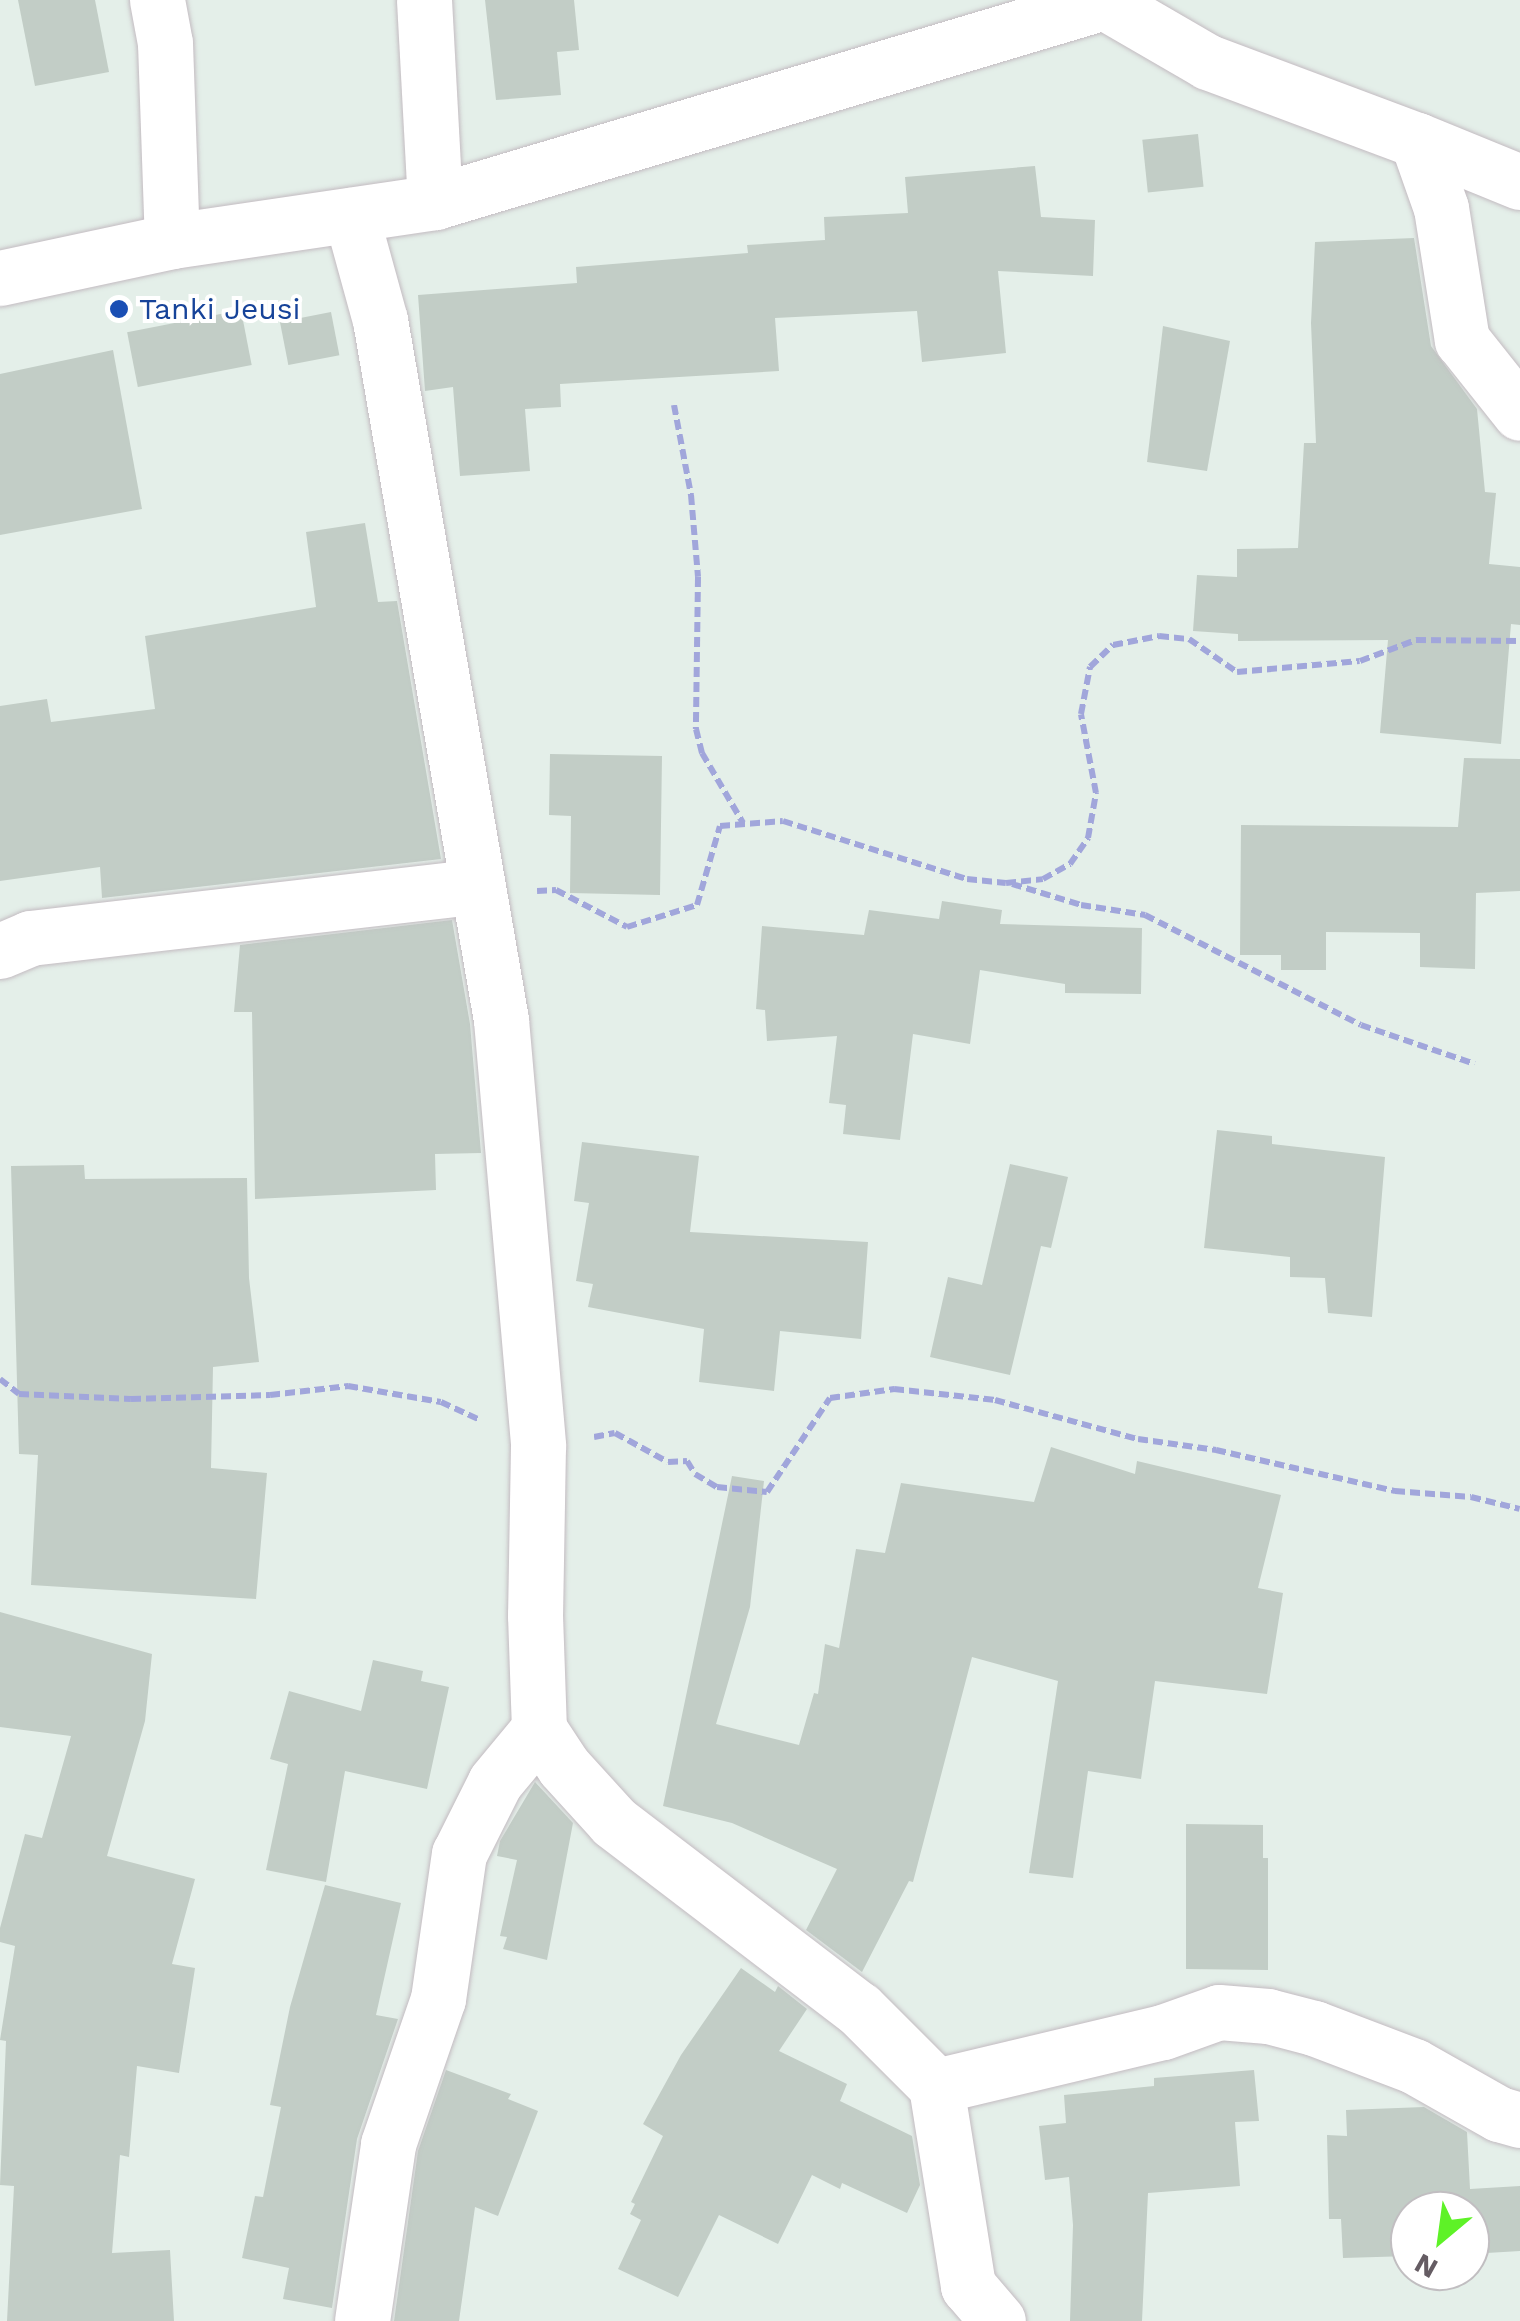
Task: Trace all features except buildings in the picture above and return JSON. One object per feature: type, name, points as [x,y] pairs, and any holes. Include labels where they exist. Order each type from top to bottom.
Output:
[{"type":"street","points":[[157,0],[165,42],[172,241]]},
{"type":"street","points":[[424,0],[435,202]]},
{"type":"street","points":[[0,278],[172,241],[435,202],[1105,1],[1208,62],[1520,182]]},
{"type":"street","points":[[1417,140],[1441,208],[1462,340],[1520,413]]},
{"type":"street","points":[[351,215],[380,320],[506,1058],[538,1446],[534,1614],[538,1729],[564,1766],[614,1822],[859,2010],[936,2086],[976,2309]]},
{"type":"street","points":[[0,951],[30,938],[476,886]]},
{"type":"street","points":[[362,2321],[388,2144],[438,1999],[459,1854],[495,1782],[538,1729]]},
{"type":"street","points":[[936,2086],[1163,2032],[1219,2012],[1268,2016],[1314,2028],[1414,2066],[1498,2114],[1520,2120]]},
{"type":"path","points":[[674,404],[691,495],[698,577],[696,729],[702,753],[744,823]]},
{"type":"path","points":[[1006,883],[1043,879],[1070,864],[1088,838],[1096,793],[1081,714],[1090,667],[1113,645],[1159,636],[1189,639],[1237,672],[1360,661],[1416,640],[1520,641]]},
{"type":"path","points":[[476,886],[502,894],[556,890],[627,926],[697,905],[720,826],[796,824],[930,868],[1006,883],[1081,905],[1145,915],[1361,1025],[1475,1064]]},
{"type":"path","points":[[0,1379],[18,1394],[131,1399],[270,1395],[348,1386],[442,1402],[538,1446],[615,1433],[668,1462],[687,1462],[695,1474],[717,1486],[767,1492],[830,1398],[894,1389],[995,1400],[1138,1439],[1216,1450],[1395,1492],[1471,1497],[1520,1509]]},
{"type":"place","name":"Tanki Jeusi","points":[[119,309]]}]
